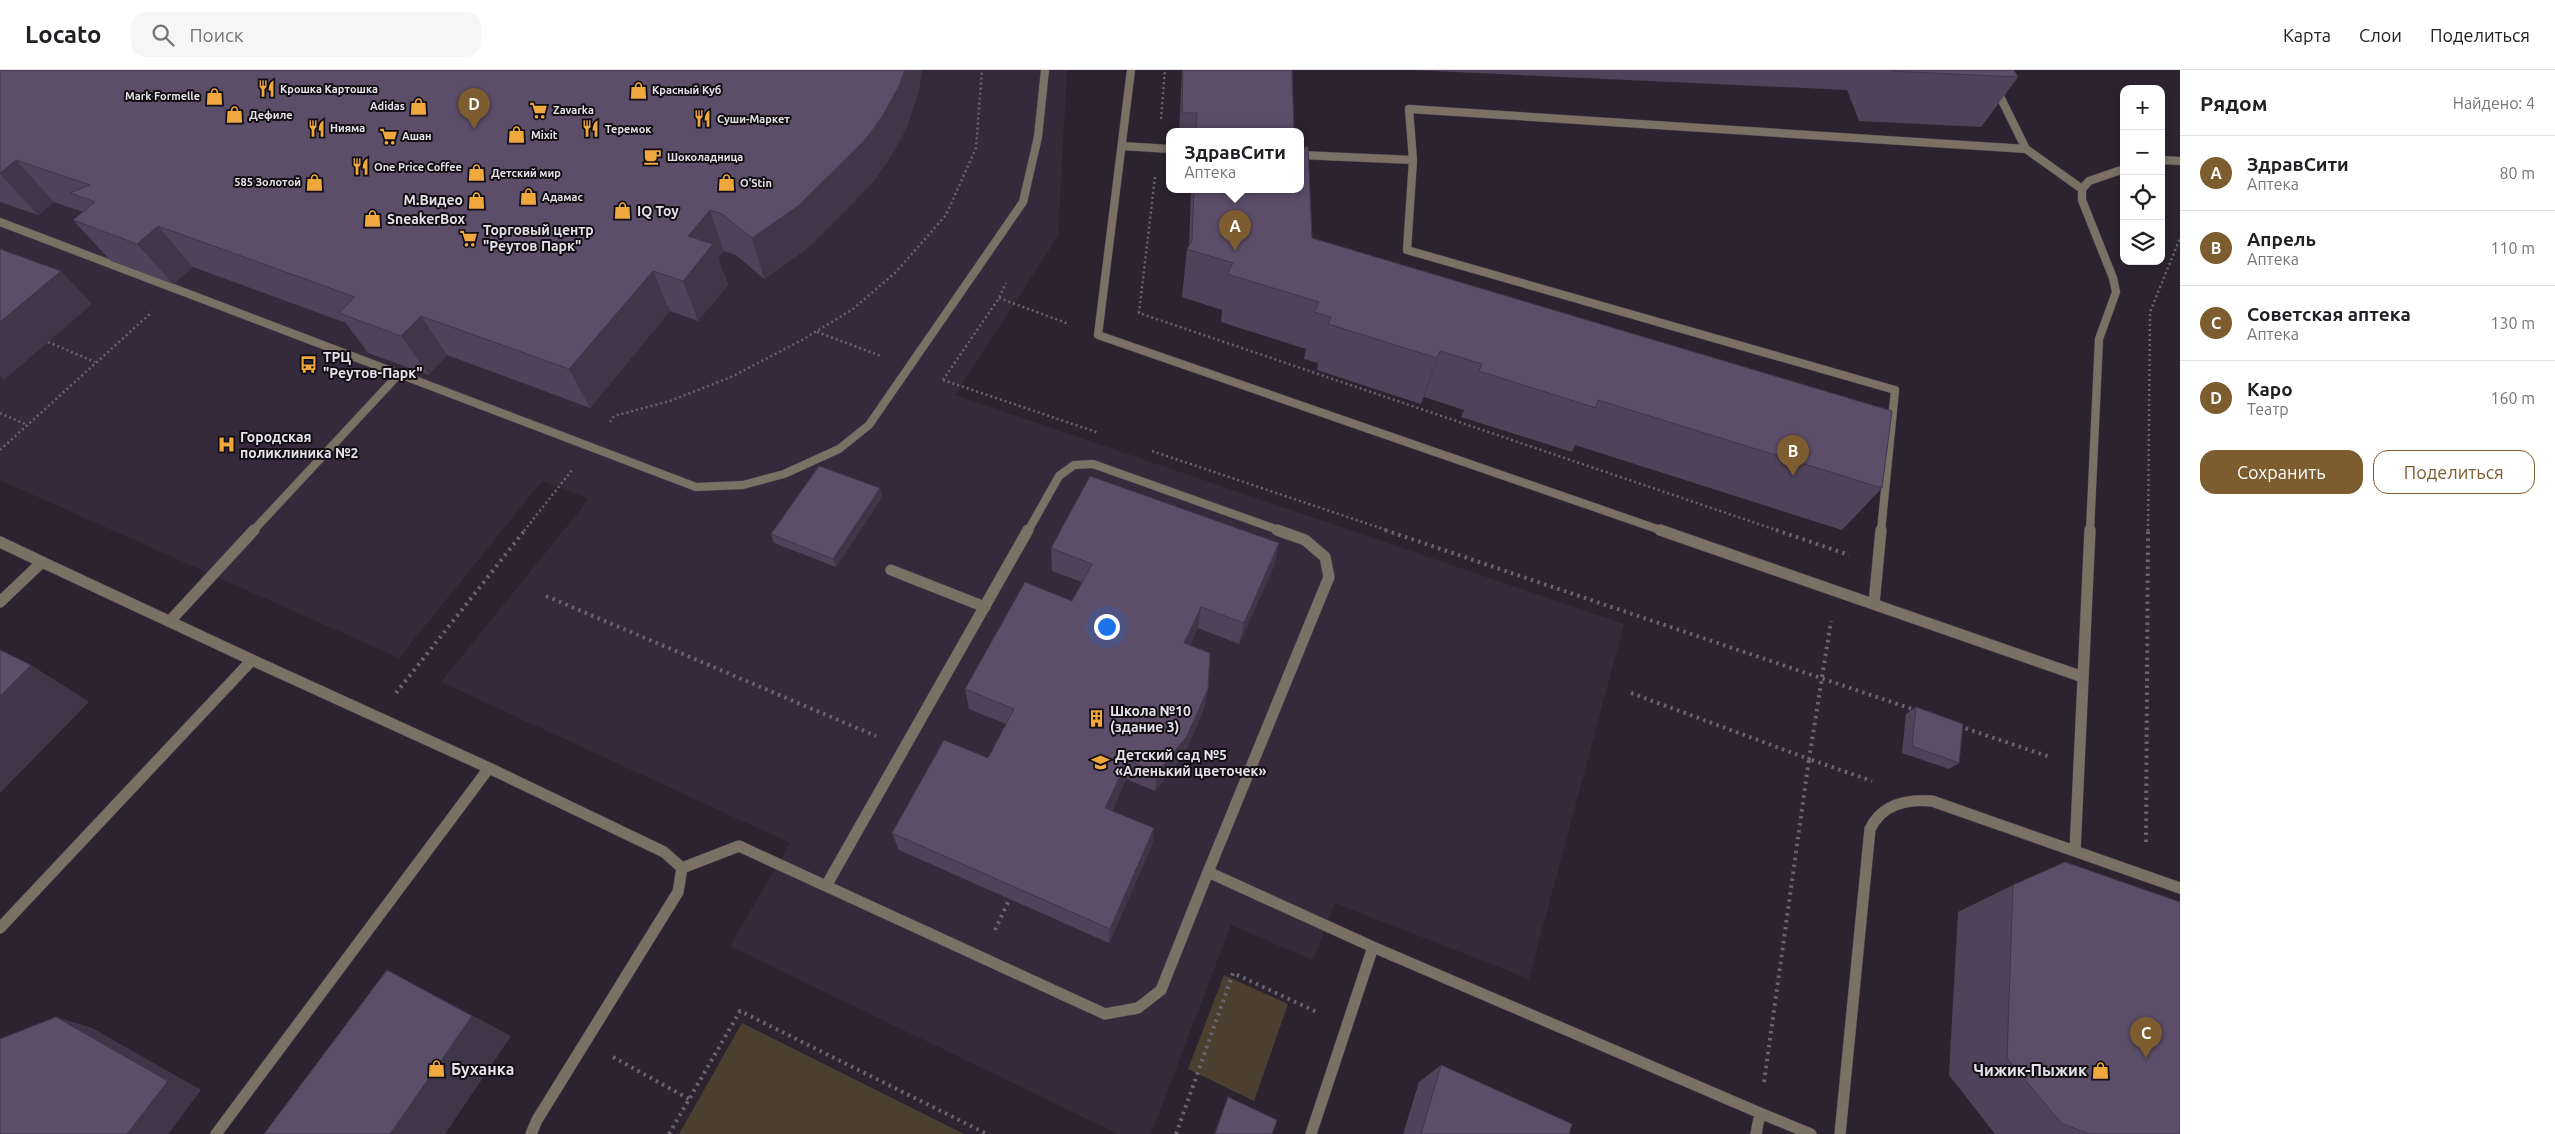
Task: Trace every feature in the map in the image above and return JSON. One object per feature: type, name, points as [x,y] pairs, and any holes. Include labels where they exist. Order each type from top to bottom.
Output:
[{"type":"lane","points":[[0,222],[696,488],[743,485],[784,474],[839,449],[869,425],[1023,202],[1032,171],[1044,90],[1045,70]]},
{"type":"lane","points":[[1131,70],[1098,335],[2083,677]]},
{"type":"lane","points":[[1987,70],[2026,149],[2082,190]]},
{"type":"lane","points":[[1874,604],[1895,390],[1407,250],[1413,160],[1409,109],[2026,149]]},
{"type":"lane","points":[[1122,146],[1166,149]]},
{"type":"lane","points":[[1304,155],[1413,160]]},
{"type":"lane","points":[[2165,160],[2180,161]]},
{"type":"lane","points":[[2075,851],[2100,339],[2116,292],[2114,278],[2082,200],[2082,190],[2089,181],[2120,170]]},
{"type":"lane","points":[[170,621],[399,374]]},
{"type":"lane","points":[[682,868],[739,846],[1104,1014],[1138,1008],[1161,990],[1328,577],[1325,556],[1305,540],[1093,464],[1074,465],[1059,476],[826,886]]},
{"type":"lane","points":[[0,542],[489,768],[664,852],[682,868]]},
{"type":"lane","points":[[0,602],[42,562]]},
{"type":"lane","points":[[891,570],[985,607]]},
{"type":"lane","points":[[0,928],[252,660]]},
{"type":"lane","points":[[216,1134],[489,768]]},
{"type":"lane","points":[[1840,1134],[1870,829],[1873,820],[1881,812],[1904,801],[1915,799],[1932,801],[2180,888]]},
{"type":"lane","points":[[531,1134],[537,1120],[678,892],[682,868]]},
{"type":"lane","points":[[1208,872],[1373,947],[1810,1134]]},
{"type":"lane","points":[[1311,1134],[1373,947]]},
{"type":"lane","points":[[1756,1134],[1760,1113]]},
{"type":"path","points":[[590,447],[614,416],[688,394],[731,377],[802,340],[853,309],[896,272],[946,215],[976,148],[982,70]]},
{"type":"path","points":[[1165,70],[1159,148],[1139,313],[1878,564]]},
{"type":"path","points":[[2146,876],[2150,312],[2180,238]]},
{"type":"path","points":[[999,298],[1098,335]]},
{"type":"path","points":[[0,450],[158,306]]},
{"type":"path","points":[[48,342],[96,363]]},
{"type":"path","points":[[943,380],[1103,434]]},
{"type":"path","points":[[0,413],[27,425]]},
{"type":"path","points":[[1151,450],[1922,713]]},
{"type":"path","points":[[377,717],[575,467]]},
{"type":"path","points":[[1760,1113],[1809,759],[1836,591]]},
{"type":"path","points":[[546,596],[905,748]]},
{"type":"path","points":[[1631,693],[1809,759],[1880,783]]},
{"type":"path","points":[[1950,722],[2079,768]]},
{"type":"path","points":[[1176,1134],[1233,973],[1347,1026]]},
{"type":"path","points":[[669,1134],[740,1011],[988,1134]]},
{"type":"path","points":[[585,1042],[690,1099]]},
{"type":"shaded area","points":[[0,70],[1067,70],[1058,236],[955,395],[1624,624],[1529,979],[1335,903],[1313,960],[1231,925],[1151,1134],[1118,1134],[730,946],[790,843],[441,682],[589,499],[542,481],[399,658],[0,480]]},
{"type":"shaded area","points":[[1224,975],[1288,1004],[1254,1101],[1188,1069]]},
{"type":"shaded area","points":[[742,1023],[964,1134],[679,1134]]},
{"type":"building","name":"Торговый центр \"Реутов Парк\"","points":[[0,70],[905,70],[899,86],[882,117],[865,140],[798,206],[752,238],[722,214],[710,210],[688,236],[713,244],[683,281],[653,271],[569,369],[421,316],[401,336],[339,313],[355,297],[158,226],[137,244],[73,220],[95,202],[70,193],[90,185],[16,160],[0,173]]},
{"type":"building","points":[[1183,70],[1292,70],[1294,128],[1196,128],[1197,113],[1182,113]]},
{"type":"building","points":[[2014,70],[2018,77],[1891,71]]},
{"type":"building","points":[[1304,147],[1308,147],[1312,238],[1892,411],[1882,488],[1598,400],[1596,408],[1479,371],[1482,364],[1440,351],[1437,358],[1328,324],[1331,317],[1314,312],[1319,302],[1227,274],[1233,263],[1187,249],[1192,241],[1194,193],[1304,193]]},
{"type":"building","points":[[0,249],[61,271],[0,322]]},
{"type":"building","points":[[819,466],[880,488],[833,559],[771,534]]},
{"type":"building","name":"Школа №10 (здание 3)","points":[[1090,476],[1279,543],[1244,623],[1201,607],[1184,643],[1210,653],[1208,689],[1187,736],[1157,773],[1128,760],[1105,808],[1154,828],[1110,929],[892,833],[944,740],[988,758],[1014,709],[965,689],[1025,582],[1072,601],[1092,564],[1051,548]]},
{"type":"building","points":[[0,650],[31,665],[0,696]]},
{"type":"building","points":[[1916,707],[1963,724],[1959,763],[1912,746]]},
{"type":"building","points":[[2065,862],[2180,902],[2180,1134],[2089,1134],[2061,1123],[2007,1058],[2013,885]]},
{"type":"building","points":[[387,970],[472,1016],[390,1134],[264,1134]]},
{"type":"building","points":[[56,1017],[168,1081],[127,1134],[0,1134],[0,1039]]},
{"type":"building","points":[[1441,1065],[1572,1124],[1569,1134],[1421,1134]]},
{"type":"building","points":[[1228,1097],[1277,1120],[1272,1134],[1215,1134]]},
{"type":"place","name":"Крошка Картошка","points":[[266,89]]},
{"type":"place","name":"Красный Куб","points":[[638,90]]},
{"type":"place","name":"Mark Formelle","points":[[214,96]]},
{"type":"place","name":"Adidas","points":[[419,106]]},
{"type":"place","name":"Zavarka","points":[[539,110]]},
{"type":"place","name":"Дефиле","points":[[235,115]]},
{"type":"place","name":"Суши-Маркет","points":[[703,119]]},
{"type":"place","name":"Нияма","points":[[316,128]]},
{"type":"place","name":"Каро","points":[[474,129]]},
{"type":"place","name":"Теремок","points":[[591,129]]},
{"type":"place","name":"Mixit","points":[[517,135]]},
{"type":"place","name":"Ашан","points":[[388,136]]},
{"type":"place","name":"Шоколадница","points":[[653,157]]},
{"type":"place","name":"One Price Coffee","points":[[360,167]]},
{"type":"place","name":"Детский мир","points":[[477,173]]},
{"type":"place","name":"585 Золотой","points":[[315,182]]},
{"type":"place","name":"O'Stin","points":[[726,183]]},
{"type":"place","name":"Адамас","points":[[528,197]]},
{"type":"place","name":"М.Видео","points":[[477,200]]},
{"type":"place","name":"IQ Toy","points":[[623,211]]},
{"type":"place","name":"SneakerBox","points":[[373,219]]},
{"type":"place","name":"Торговый центр \"Реутов Парк\"","points":[[469,238]]},
{"type":"place","name":"ЗдравСити","points":[[1235,251]]},
{"type":"place","name":"ТРЦ \"Реутов-Парк\"","points":[[309,365]]},
{"type":"place","name":"Городская поликлиника №2","points":[[226,445]]},
{"type":"place","name":"Апрель","points":[[1793,476]]},
{"type":"place","name":"Школа №10 (здание 3)","points":[[1096,719]]},
{"type":"place","name":"Детский сад №5 «Аленький цветочек»","points":[[1101,763]]},
{"type":"place","name":"Советская аптека","points":[[2146,1058]]},
{"type":"place","name":"Буханка","points":[[437,1069]]},
{"type":"place","name":"Чижик-Пыжик","points":[[2101,1070]]}]
